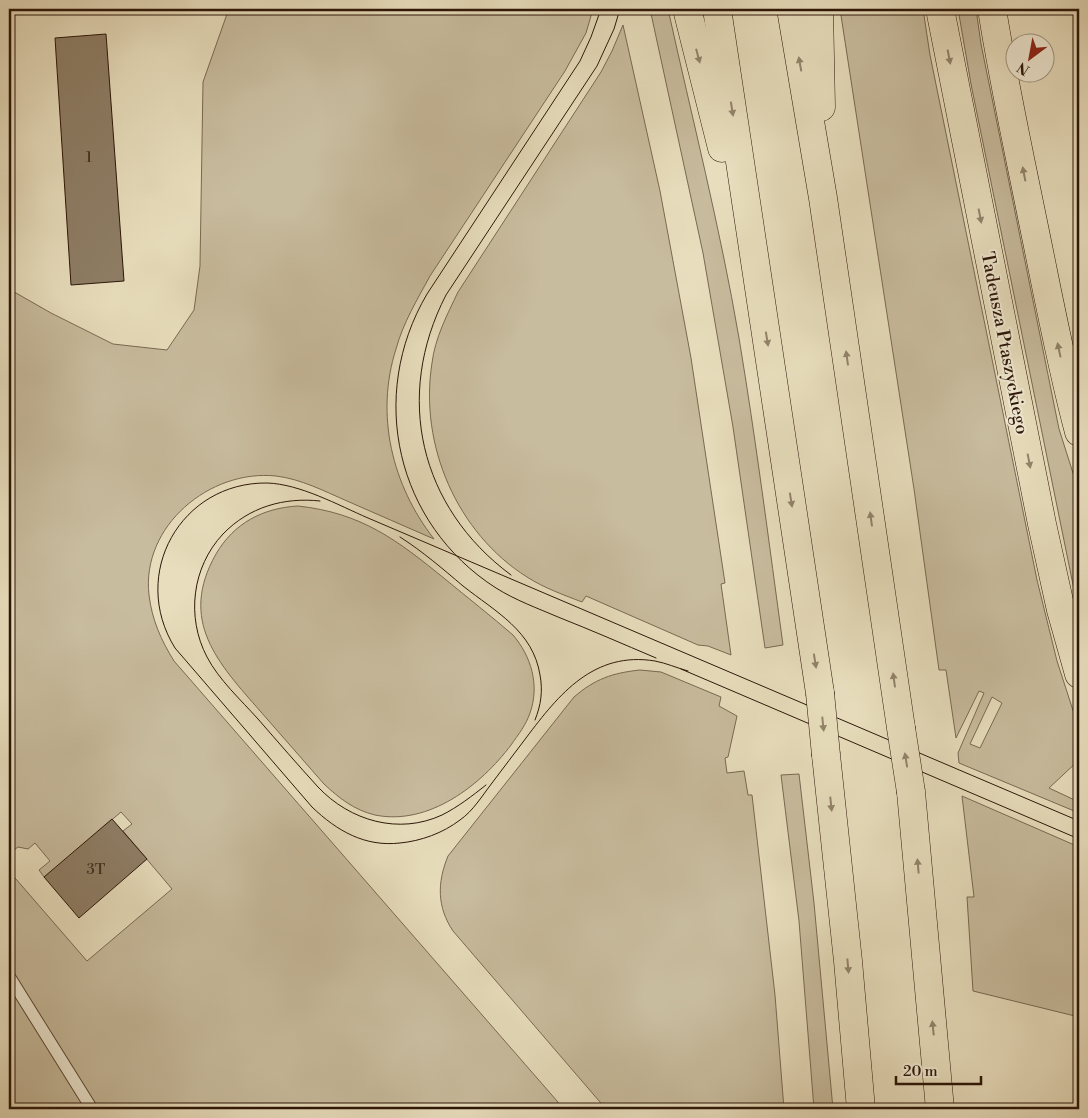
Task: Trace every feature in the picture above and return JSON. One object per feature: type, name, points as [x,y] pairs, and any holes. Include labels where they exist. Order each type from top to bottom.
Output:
[{"type":"main road","points":[[686,9],[760,291]]},
{"type":"main road","points":[[717,9],[820,693],[848,961],[861,1109]]},
{"type":"main road","points":[[791,9],[823,198],[911,792],[940,1109]]},
{"type":"main road","points":[[819,9],[823,198]]},
{"type":"main road","name":"Tadeusza Ptaszyckiego","points":[[940,9],[1042,524],[1061,610],[1079,674]]},
{"type":"main road","points":[[992,9],[1002,69],[1060,356],[1079,432]]},
{"type":"lane","points":[[9,976],[92,1109]]},
{"type":"shaded area","points":[[227,9],[593,9],[586,33],[565,71],[430,276],[406,321],[396,349],[387,399],[391,448],[407,496],[419,518],[434,539],[321,489],[276,476],[251,476],[227,482],[205,492],[185,507],[168,525],[156,546],[149,570],[149,595],[152,613],[161,637],[174,661],[564,1109],[9,1109],[9,871],[87,961],[172,889],[123,831],[132,824],[121,812],[44,877],[39,870],[50,861],[35,843],[28,849],[18,847],[14,850],[9,844],[9,289],[51,313],[113,344],[167,350],[194,310],[200,266],[203,82],[227,14]]},
{"type":"shaded area","points":[[650,9],[668,9],[723,255],[751,415],[783,645],[765,648],[733,427],[703,253]]},
{"type":"shaded area","points":[[840,9],[923,9],[930,55],[1037,580],[1057,661],[1079,729],[1079,760],[1049,788],[1079,802],[1079,813],[959,763],[958,753],[984,693],[979,691],[956,738],[946,670],[939,670],[914,489]],"holes":[[[992,697],[1002,703],[980,748],[970,744]]]},
{"type":"shaded area","points":[[958,9],[976,9],[981,44],[1059,429],[1079,492],[1079,614],[971,84]]},
{"type":"shaded area","points":[[623,25],[660,191],[691,358],[725,583],[721,584],[731,655],[708,646],[698,645],[586,596],[582,602],[554,591],[527,577],[502,559],[481,537],[463,512],[448,484],[438,455],[432,425],[429,394],[432,363],[442,327],[458,292],[601,72]]},
{"type":"shaded area","points":[[298,506],[341,515],[378,530],[428,565],[513,635],[525,652],[532,671],[534,692],[530,713],[522,730],[499,760],[485,774],[469,788],[434,808],[415,814],[395,817],[375,815],[360,810],[341,799],[324,784],[245,694],[230,676],[208,640],[202,621],[201,600],[205,578],[223,543],[241,526],[261,514],[285,507]]},
{"type":"shaded area","points":[[640,670],[661,672],[721,697],[719,706],[737,716],[728,757],[725,758],[727,773],[744,771],[748,795],[752,795],[775,995],[784,1109],[606,1109],[453,931],[441,904],[442,876],[448,856],[574,697],[604,678]]},
{"type":"shaded area","points":[[799,774],[814,903],[833,1109],[814,1109],[799,921],[781,775]]},
{"type":"shaded area","points":[[962,796],[1079,847],[1079,1017],[973,991],[967,897],[974,897]]},
{"type":"building","points":[[106,34],[124,281],[71,285],[55,38]]},
{"type":"building","points":[[112,819],[147,859],[79,918],[44,877]]},
{"type":"tram line","points":[[601,9],[580,61],[427,294],[409,333],[398,374],[396,415],[402,455],[414,494],[435,529],[462,561],[496,588],[511,596],[656,658]]},
{"type":"tram line","points":[[511,575],[480,548],[455,517],[436,483],[424,447],[419,410],[421,372],[430,333],[446,295],[597,66],[614,29],[620,9]]},
{"type":"tram line","points":[[688,671],[655,661],[633,660],[614,663],[596,669],[580,679],[552,706],[477,803],[453,825],[424,838],[400,843],[387,844],[363,840],[352,836],[331,823],[312,807],[175,648],[162,620],[158,591],[161,563],[172,537],[188,515],[210,498],[236,487],[267,483],[292,487],[332,501],[1079,821]]},
{"type":"tram line","points":[[320,501],[307,500],[280,503],[256,511],[233,525],[213,547],[204,562],[195,593],[196,626],[200,642],[207,657],[231,690],[318,787],[345,809],[360,816],[392,824],[426,821],[454,808],[486,785]]},
{"type":"tram line","points":[[400,537],[500,614],[521,634],[530,646],[536,660],[541,687],[541,698],[535,720]]},
{"type":"tram line","points":[[681,669],[1079,839]]}]
